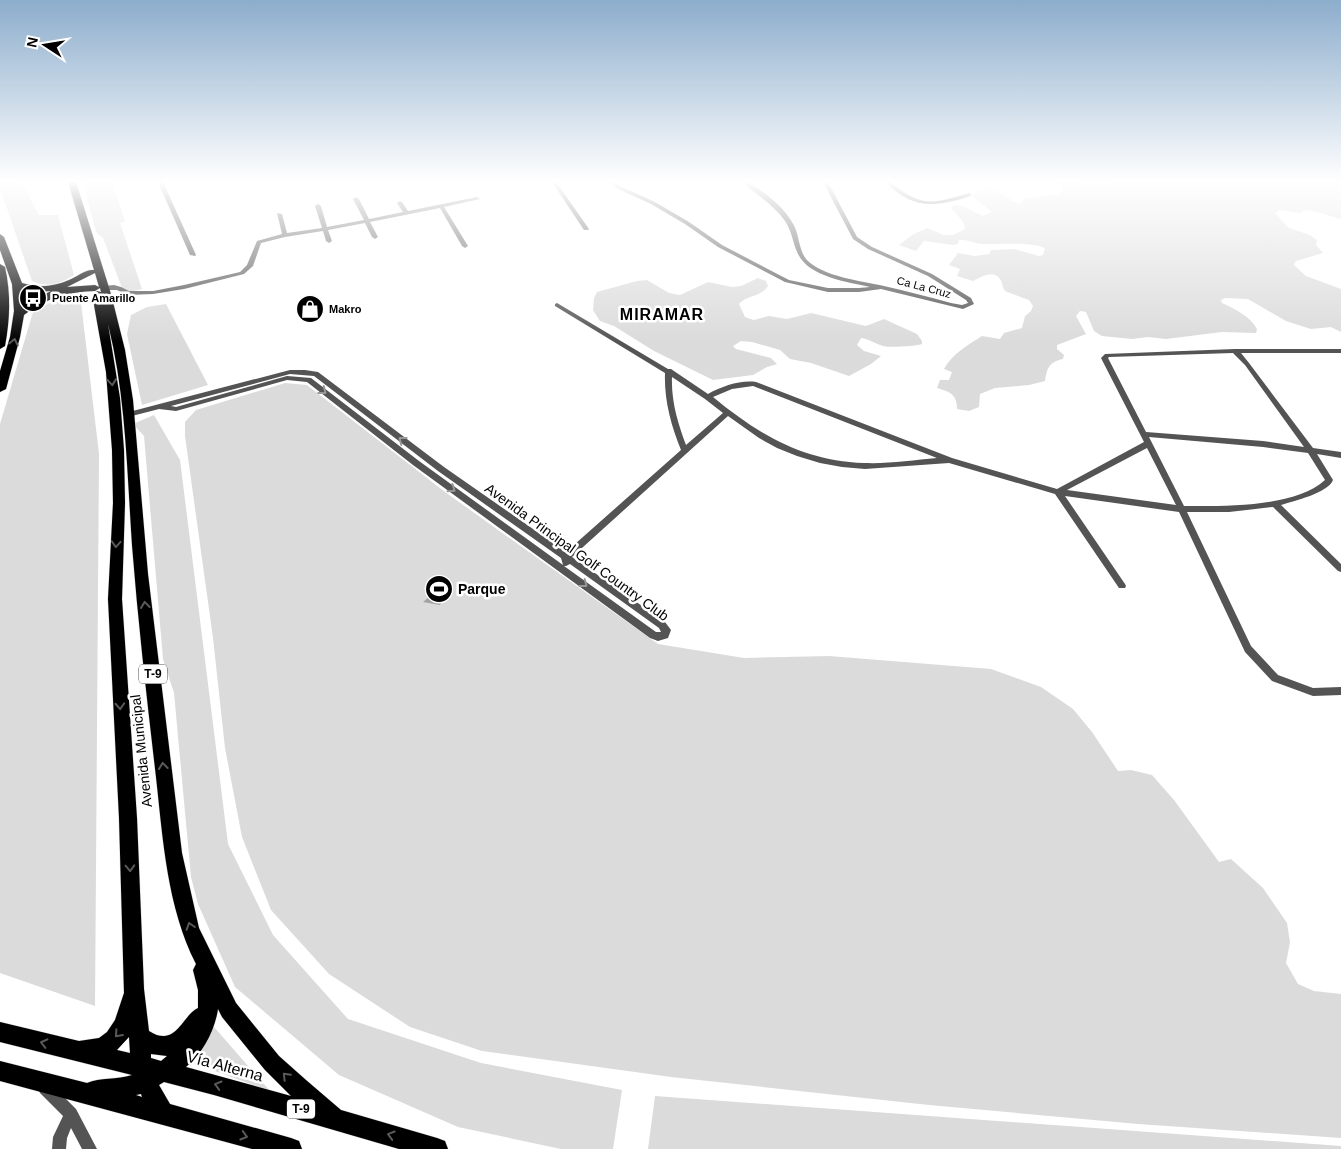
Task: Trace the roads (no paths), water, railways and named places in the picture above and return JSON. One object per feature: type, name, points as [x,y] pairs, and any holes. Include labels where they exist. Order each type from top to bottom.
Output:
[{"type":"highway","name":"Avenida Municipal","points":[[80,236],[91,272],[100,288],[109,351],[118,454],[119,505],[114,599],[128,818],[134,989],[139,1036],[150,1073]]},
{"type":"highway","name":"Avenida Municipal","points":[[86,236],[100,288],[120,350],[128,415],[141,574],[173,853],[182,898],[199,951],[229,1010],[272,1063],[336,1120]]},
{"type":"highway","points":[[0,237],[17,284],[18,315],[12,349],[0,389]]},
{"type":"highway","points":[[0,267],[5,299],[0,346]]},
{"type":"highway","points":[[17,284],[31,289],[52,289],[72,283],[91,272]]},
{"type":"highway","points":[[18,315],[31,304],[53,293],[72,288],[100,288]]},
{"type":"highway","name":"T-9","points":[[77,1090],[121,1090],[150,1073],[173,1067],[197,1040],[206,1020],[208,994],[199,951]]},
{"type":"highway","name":"T-9","points":[[70,1049],[101,1048],[112,1041],[125,1026],[134,989]]},
{"type":"highway","points":[[139,1036],[148,1044],[168,1046],[180,1040],[195,1028],[207,1006]]},
{"type":"highway","name":"Vía Alterna","points":[[0,1032],[70,1049],[150,1073],[214,1084],[437,1149]]},
{"type":"highway","name":"T-9","points":[[0,1071],[163,1113],[291,1149]]},
{"type":"highway","name":"T-9","points":[[150,1073],[163,1113]]},
{"type":"street","points":[[184,236],[193,256]]},
{"type":"street","points":[[100,288],[118,287],[128,294],[141,294],[242,273],[250,266],[259,242],[283,236]]},
{"type":"street","points":[[328,236],[329,240]]},
{"type":"street","points":[[458,236],[464,246]]},
{"type":"street","name":"Ca La Cruz","points":[[704,236],[720,246],[786,281],[828,290],[859,290],[881,287],[951,305],[963,307],[971,304],[969,299],[938,279],[870,248],[854,236]]},
{"type":"street","points":[[796,236],[800,256],[809,265],[831,276],[881,287]]},
{"type":"street","points":[[557,305],[590,327],[669,371],[708,397],[757,434],[791,452],[825,461],[865,466],[949,460]]},
{"type":"street","points":[[708,397],[726,387],[739,384],[754,384],[949,460],[1058,492],[1112,501],[1181,509],[1230,509],[1275,504],[1305,495],[1328,483],[1328,477],[1311,451],[1247,364],[1235,351]]},
{"type":"street","points":[[1341,351],[1235,351],[1104,356],[1149,443],[1248,649],[1276,678],[1313,692],[1341,691]]},
{"type":"street","points":[[669,371],[667,384],[673,421],[685,451]]},
{"type":"street","name":"Avenida Principal Golf Country Club","points":[[290,372],[316,374],[441,469],[662,625],[666,630],[665,635],[653,635],[416,463],[309,380],[287,378],[176,409],[160,407],[290,372]]},
{"type":"street","points":[[128,415],[160,407]]},
{"type":"street","points":[[568,572],[565,558],[727,413]]},
{"type":"street","points":[[1144,434],[1263,444],[1341,455]]},
{"type":"street","points":[[1058,492],[1149,443]]},
{"type":"street","points":[[1058,492],[1122,586]]},
{"type":"street","points":[[1275,504],[1341,569]]},
{"type":"street","points":[[38,1081],[71,1114],[90,1149]]},
{"type":"street","points":[[60,1149],[60,1137],[71,1114]]},
{"type":"place","name":"Puente Amarillo","points":[[33,298]]},
{"type":"place","name":"Makro","points":[[310,309]]},
{"type":"place","name":"Parque","points":[[439,589]]},
{"type":"district","name":"MIRAMAR","points":[[662,314]]}]
